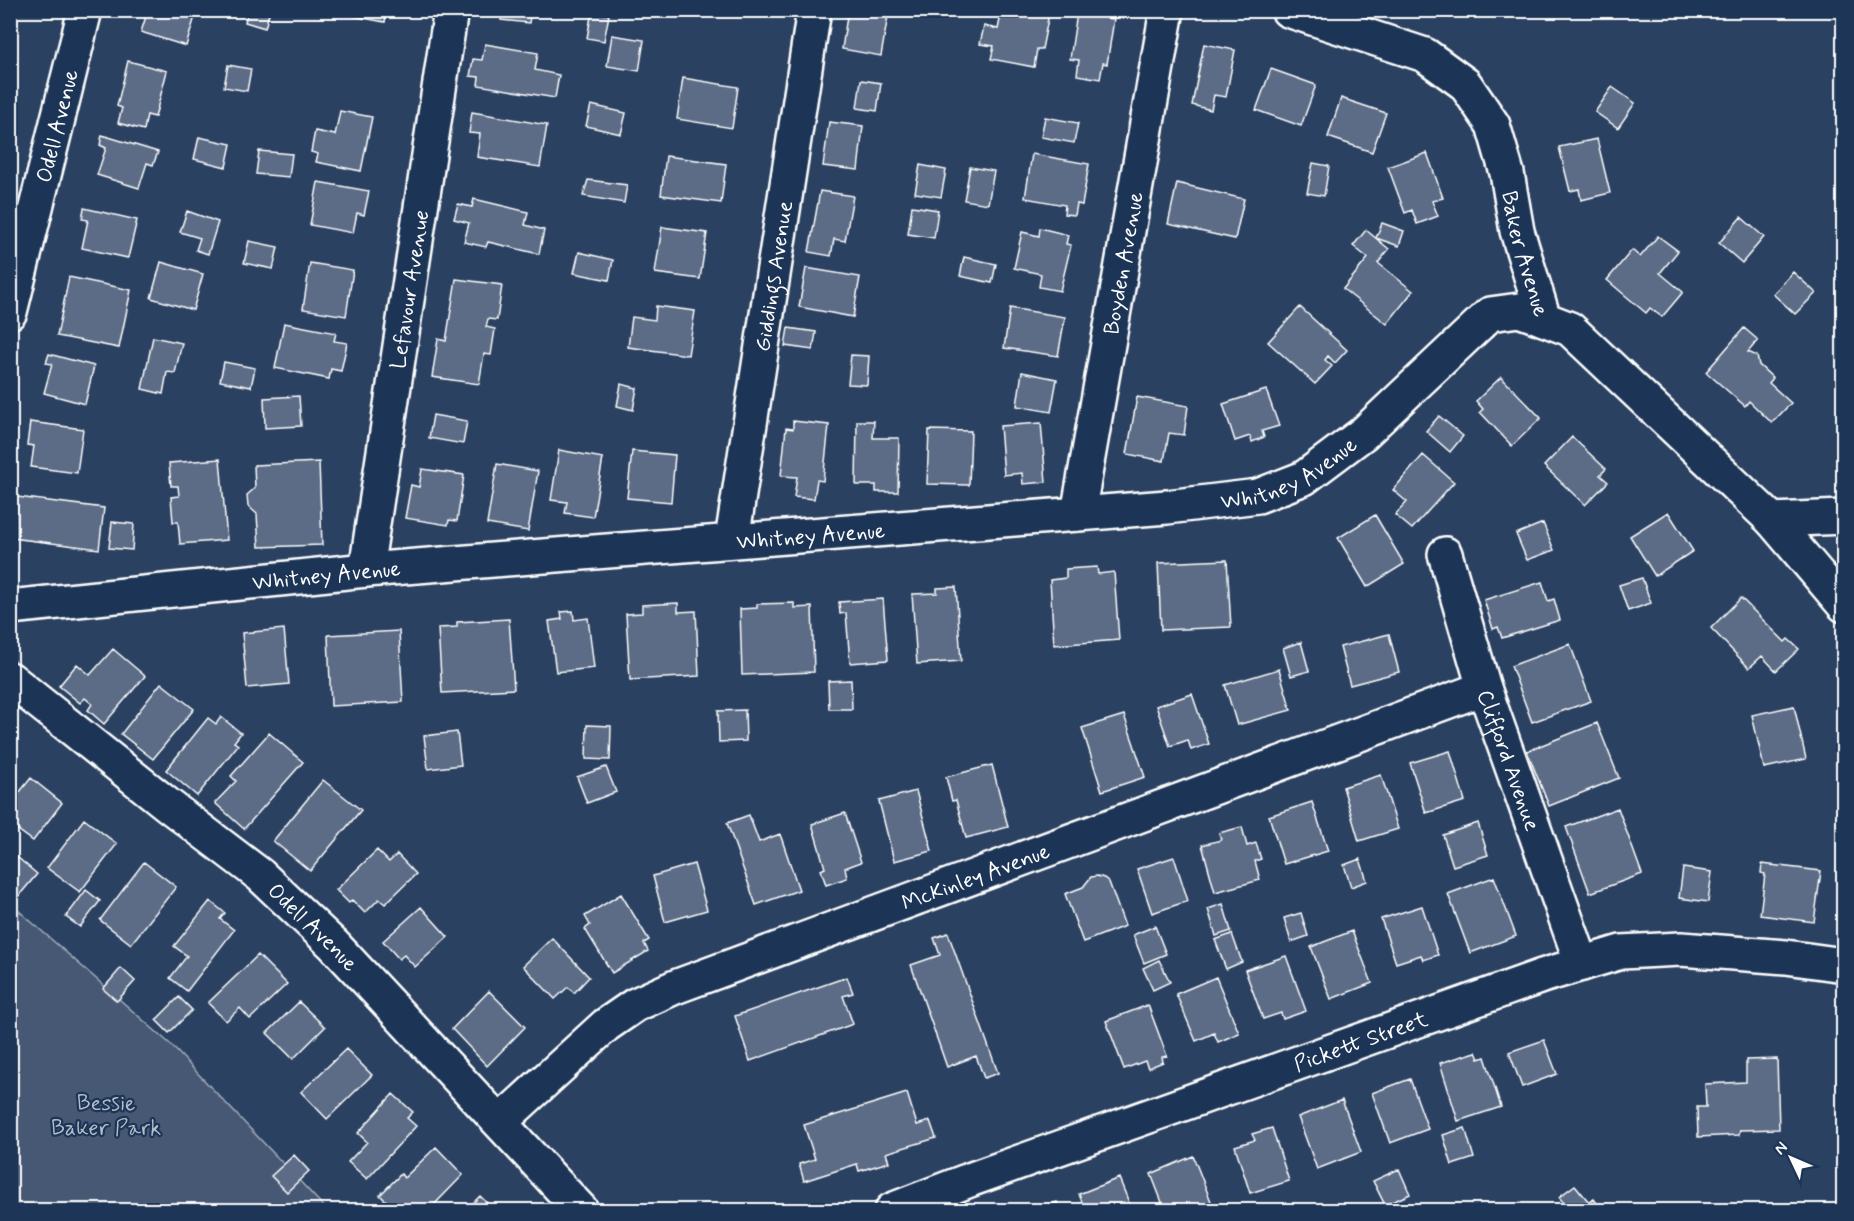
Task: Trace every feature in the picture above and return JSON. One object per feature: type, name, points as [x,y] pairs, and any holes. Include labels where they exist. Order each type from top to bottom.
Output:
[{"type":"street","name":"Odell Avenue","points":[[10,312],[85,10]]},
{"type":"street","name":"Lefavour Avenue","points":[[366,570],[451,10]]},
{"type":"street","name":"Giddings Avenue","points":[[732,540],[814,10]]},
{"type":"street","name":"Boyden Avenue","points":[[1078,514],[1167,10]]},
{"type":"street","name":"Baker Avenue","points":[[1288,10],[1425,55],[1466,84],[1493,124],[1507,173],[1517,231],[1544,319],[1570,329],[1772,520],[1844,605]]},
{"type":"street","name":"Whitney Avenue","points":[[10,607],[366,570],[1167,507],[1258,496],[1304,478],[1364,433],[1490,314],[1519,310],[1544,319]]},
{"type":"street","points":[[1772,520],[1844,517]]},
{"type":"street","name":"Clifford Avenue","points":[[1445,554],[1484,688],[1582,964]]},
{"type":"street","name":"Odell Avenue","points":[[10,679],[260,875],[334,945],[581,1210]]},
{"type":"street","name":"McKinley Avenue","points":[[500,1122],[606,1024],[635,1005],[675,987],[1484,688]]},
{"type":"street","name":"Pickett Street","points":[[892,1210],[972,1179],[1542,976],[1621,952],[1681,949],[1786,957],[1844,965]]},
{"type":"green space","name":"Bessie Baker Park","points":[[10,903],[169,1043],[327,1210],[11,1210]]},
{"type":"building","points":[[148,10],[197,10],[186,46],[141,32]]},
{"type":"building","points":[[248,10],[270,10],[265,28],[245,22]]},
{"type":"building","points":[[348,10],[387,10],[385,22],[347,15]]},
{"type":"building","points":[[502,10],[531,10],[529,23],[501,20]]},
{"type":"building","points":[[636,10],[658,10],[657,17],[636,14]]},
{"type":"building","points":[[848,10],[889,10],[881,56],[842,49]]},
{"type":"building","points":[[1002,10],[1031,10],[1049,14],[1042,49],[1037,49],[1034,67],[991,59],[994,46],[980,44],[984,26],[998,29]]},
{"type":"building","points":[[592,11],[609,15],[604,41],[587,38]]},
{"type":"building","points":[[1077,13],[1114,19],[1107,64],[1103,63],[1100,79],[1077,75],[1079,60],[1070,59]]},
{"type":"building","points":[[612,35],[644,40],[639,71],[607,66]]},
{"type":"building","points":[[485,44],[538,53],[535,70],[559,75],[555,98],[478,85],[479,77],[470,76],[473,59],[482,60]]},
{"type":"building","points":[[1204,44],[1235,50],[1226,97],[1214,95],[1211,110],[1192,105]]},
{"type":"building","points":[[128,61],[167,71],[155,117],[147,115],[144,130],[118,123],[122,108],[117,106]]},
{"type":"building","points":[[228,65],[251,69],[247,91],[224,87]]},
{"type":"building","points":[[1271,69],[1316,85],[1301,126],[1256,110]]},
{"type":"building","points":[[683,78],[738,87],[732,128],[677,119]]},
{"type":"building","points":[[861,80],[881,83],[877,111],[857,108]]},
{"type":"building","points":[[1612,87],[1635,103],[1618,128],[1595,112]]},
{"type":"building","points":[[1341,98],[1386,113],[1372,152],[1328,137]]},
{"type":"building","points":[[591,105],[626,113],[621,134],[586,126]]},
{"type":"building","points":[[340,111],[372,117],[361,171],[316,162],[318,154],[311,152],[315,131],[335,135]]},
{"type":"building","points":[[472,112],[547,125],[540,167],[477,157],[480,134],[469,133]]},
{"type":"building","points":[[1045,117],[1078,123],[1074,143],[1041,137]]},
{"type":"building","points":[[829,122],[863,126],[858,170],[823,166]]},
{"type":"building","points":[[102,135],[158,152],[153,165],[147,163],[139,188],[97,175],[106,148],[100,145]]},
{"type":"building","points":[[199,137],[231,144],[226,167],[194,159]]},
{"type":"building","points":[[1597,139],[1610,193],[1581,200],[1579,189],[1570,191],[1559,147]]},
{"type":"building","points":[[259,151],[292,154],[289,177],[256,174]]},
{"type":"building","points":[[1427,153],[1443,198],[1432,201],[1438,216],[1417,224],[1412,210],[1405,213],[1388,167]]},
{"type":"building","points":[[1032,154],[1089,164],[1082,205],[1077,204],[1075,215],[1064,214],[1065,205],[1025,198]]},
{"type":"building","points":[[666,156],[726,164],[721,203],[661,195]]},
{"type":"building","points":[[1313,163],[1329,166],[1324,196],[1307,193]]},
{"type":"building","points":[[920,165],[946,170],[941,197],[915,193]]},
{"type":"building","points":[[970,167],[994,171],[988,204],[964,200]]},
{"type":"building","points":[[588,180],[627,185],[624,203],[583,196]]},
{"type":"building","points":[[318,182],[369,191],[364,215],[357,213],[353,233],[310,225]]},
{"type":"building","points":[[1177,183],[1244,199],[1235,239],[1168,224]]},
{"type":"building","points":[[820,191],[853,196],[845,241],[834,239],[831,256],[809,252]]},
{"type":"building","points":[[474,199],[528,212],[525,225],[544,230],[539,254],[488,242],[486,247],[464,242],[469,223],[454,219],[458,204],[472,207]]},
{"type":"building","points":[[912,206],[938,210],[934,238],[908,234]]},
{"type":"building","points":[[84,208],[137,220],[128,258],[82,248],[88,220],[82,219]]},
{"type":"building","points":[[187,211],[218,222],[208,254],[196,250],[200,238],[180,232]]},
{"type":"building","points":[[1741,217],[1764,237],[1742,263],[1719,243]]},
{"type":"building","points":[[1382,223],[1404,231],[1399,246],[1376,238]]},
{"type":"building","points":[[662,227],[707,233],[700,279],[655,273]]},
{"type":"building","points":[[1040,228],[1068,235],[1066,244],[1071,245],[1060,291],[1039,287],[1041,274],[1014,268],[1022,232],[1039,236]]},
{"type":"building","points":[[1366,230],[1389,249],[1378,263],[1413,291],[1387,324],[1343,289],[1368,258],[1353,246]]},
{"type":"building","points":[[1658,236],[1678,251],[1660,273],[1683,292],[1662,317],[1650,308],[1646,313],[1607,280],[1632,250],[1640,257]]},
{"type":"building","points":[[249,241],[278,247],[273,269],[244,263]]},
{"type":"building","points":[[579,252],[613,260],[609,280],[574,273]]},
{"type":"building","points":[[964,257],[996,264],[992,283],[960,276]]},
{"type":"building","points":[[161,262],[203,274],[193,310],[151,298]]},
{"type":"building","points":[[310,263],[353,270],[346,316],[303,309]]},
{"type":"building","points":[[806,268],[860,277],[853,317],[799,307]]},
{"type":"building","points":[[1793,272],[1816,293],[1795,314],[1773,294]]},
{"type":"building","points":[[69,277],[131,290],[119,348],[57,336]]},
{"type":"building","points":[[456,279],[502,285],[497,320],[488,319],[486,327],[495,329],[491,355],[484,354],[479,384],[432,377],[438,339],[446,341]]},
{"type":"building","points":[[656,306],[695,311],[688,355],[628,347],[632,317],[655,320]]},
{"type":"building","points":[[1300,307],[1347,350],[1335,363],[1328,356],[1325,360],[1332,366],[1315,384],[1268,342]]},
{"type":"building","points":[[1010,308],[1065,317],[1058,356],[1004,348]]},
{"type":"building","points":[[284,323],[336,333],[334,341],[347,343],[341,371],[331,369],[329,379],[275,368]]},
{"type":"building","points":[[788,328],[816,332],[813,350],[785,346]]},
{"type":"building","points":[[1744,328],[1758,340],[1748,352],[1757,356],[1759,365],[1773,378],[1769,383],[1791,403],[1772,423],[1749,401],[1745,406],[1706,372]]},
{"type":"building","points":[[153,337],[182,343],[175,373],[167,372],[163,394],[142,389]]},
{"type":"building","points":[[49,354],[94,366],[85,404],[44,393],[52,364],[46,363]]},
{"type":"building","points":[[851,355],[869,356],[867,385],[848,384]]},
{"type":"building","points":[[224,362],[255,368],[251,387],[220,381]]},
{"type":"building","points":[[1022,372],[1057,379],[1051,412],[1017,406]]},
{"type":"building","points":[[1501,377],[1541,418],[1512,446],[1480,412],[1483,409],[1476,401]]},
{"type":"building","points":[[621,384],[637,388],[633,410],[617,406]]},
{"type":"building","points":[[1266,390],[1279,426],[1262,431],[1264,437],[1252,442],[1250,436],[1235,441],[1223,404]]},
{"type":"building","points":[[299,396],[301,426],[265,428],[264,398]]},
{"type":"building","points":[[1137,397],[1188,406],[1184,435],[1169,433],[1164,461],[1127,454]]},
{"type":"building","points":[[433,415],[467,421],[463,444],[429,438]]},
{"type":"building","points":[[1439,416],[1463,436],[1450,452],[1426,431]]},
{"type":"building","points":[[793,421],[829,425],[823,481],[817,480],[814,499],[794,497],[797,477],[781,476],[786,428],[793,429]]},
{"type":"building","points":[[857,421],[874,421],[873,438],[899,438],[898,492],[876,492],[876,485],[856,485]]},
{"type":"building","points":[[30,422],[83,429],[77,473],[31,467],[34,446],[27,445]]},
{"type":"building","points":[[1041,423],[1046,482],[1023,484],[1022,473],[1004,475],[1000,426]]},
{"type":"building","points":[[929,430],[971,431],[969,485],[927,484]]},
{"type":"building","points":[[1572,437],[1606,469],[1600,475],[1608,482],[1585,505],[1544,466]]},
{"type":"building","points":[[559,450],[603,458],[593,517],[565,513],[567,502],[551,500]]},
{"type":"building","points":[[632,451],[675,455],[671,502],[627,498]]},
{"type":"building","points":[[1423,455],[1454,482],[1412,529],[1395,515],[1407,502],[1393,490]]},
{"type":"building","points":[[220,459],[227,540],[180,544],[178,522],[173,522],[171,497],[179,496],[178,486],[171,486],[169,463]]},
{"type":"building","points":[[319,462],[322,545],[259,547],[257,514],[248,506],[247,495],[255,488],[254,465]]},
{"type":"building","points":[[497,464],[538,471],[528,531],[487,524]]},
{"type":"building","points":[[422,469],[464,475],[457,521],[449,520],[448,525],[405,518],[411,485],[419,487]]},
{"type":"building","points":[[17,497],[104,508],[99,549],[12,538]]},
{"type":"building","points":[[1668,512],[1693,551],[1655,576],[1630,536]]},
{"type":"building","points":[[1375,515],[1404,564],[1367,587],[1338,538]]},
{"type":"building","points":[[112,522],[134,524],[132,550],[109,548]]},
{"type":"building","points":[[1543,523],[1554,550],[1527,560],[1516,534]]},
{"type":"building","points":[[1227,560],[1231,627],[1161,630],[1158,563]]},
{"type":"building","points":[[1097,567],[1098,574],[1114,572],[1119,640],[1054,645],[1050,580],[1066,578],[1066,569]]},
{"type":"building","points":[[1642,578],[1651,603],[1628,611],[1619,585]]},
{"type":"building","points":[[1542,582],[1548,601],[1554,599],[1560,620],[1502,638],[1498,627],[1493,629],[1484,600]]},
{"type":"building","points":[[956,587],[961,661],[917,664],[912,594],[937,593],[937,588]]},
{"type":"building","points":[[1741,598],[1785,642],[1788,639],[1799,649],[1776,671],[1762,656],[1749,668],[1711,628]]},
{"type":"building","points":[[883,599],[888,660],[850,663],[846,613],[840,614],[839,602]]},
{"type":"building","points":[[678,603],[678,612],[696,611],[699,676],[630,680],[626,614],[642,613],[642,605]]},
{"type":"building","points":[[794,603],[794,608],[812,607],[814,672],[742,675],[740,609],[757,608],[757,604]]},
{"type":"building","points":[[573,611],[574,620],[588,618],[594,668],[556,672],[549,621],[562,619],[561,612]]},
{"type":"building","points":[[509,619],[514,689],[442,693],[438,628],[457,627],[457,622]]},
{"type":"building","points":[[284,629],[289,684],[247,688],[242,633]]},
{"type":"building","points":[[399,631],[403,702],[331,706],[328,635]]},
{"type":"building","points":[[1389,634],[1399,672],[1350,685],[1340,647]]},
{"type":"building","points":[[1301,642],[1309,671],[1291,676],[1283,648]]},
{"type":"building","points":[[1570,644],[1591,701],[1532,722],[1511,666]]},
{"type":"building","points":[[113,649],[145,676],[104,724],[88,710],[92,704],[85,698],[80,703],[59,686],[77,664],[90,675]]},
{"type":"building","points":[[1279,669],[1291,710],[1237,725],[1225,685]]},
{"type":"building","points":[[851,680],[852,709],[829,709],[828,681]]},
{"type":"building","points":[[161,683],[194,709],[153,759],[121,734]]},
{"type":"building","points":[[1192,694],[1209,744],[1191,750],[1188,740],[1170,746],[1156,706]]},
{"type":"building","points":[[1794,706],[1806,759],[1764,768],[1752,715]]},
{"type":"building","points":[[745,710],[746,741],[719,742],[718,711]]},
{"type":"building","points":[[1124,715],[1145,777],[1102,791],[1082,728]]},
{"type":"building","points":[[221,717],[241,733],[234,742],[238,745],[197,796],[166,770],[208,718],[216,724]]},
{"type":"building","points":[[1597,723],[1619,778],[1549,806],[1527,751]]},
{"type":"building","points":[[587,725],[611,726],[610,760],[586,759]]},
{"type":"building","points":[[457,732],[461,765],[428,769],[424,736]]},
{"type":"building","points":[[269,733],[303,762],[244,829],[215,803],[236,781],[231,776]]},
{"type":"building","points":[[1450,751],[1465,801],[1426,813],[1410,763]]},
{"type":"building","points":[[992,765],[1008,827],[966,838],[956,800],[952,801],[946,777]]},
{"type":"building","points":[[606,767],[616,792],[587,803],[577,777]]},
{"type":"building","points":[[1381,775],[1398,829],[1359,841],[1343,787]]},
{"type":"building","points":[[31,778],[62,803],[33,841],[10,824],[10,804]]},
{"type":"building","points":[[323,780],[361,810],[310,871],[273,841]]},
{"type":"building","points":[[916,791],[932,851],[894,861],[879,801]]},
{"type":"building","points":[[1312,802],[1328,851],[1284,864],[1269,816]]},
{"type":"building","points":[[1618,808],[1642,874],[1590,893],[1566,827]]},
{"type":"building","points":[[845,813],[861,862],[845,868],[847,878],[826,885],[821,870],[825,868],[812,824]]},
{"type":"building","points":[[749,815],[759,842],[780,834],[799,890],[756,905],[727,823]]},
{"type":"building","points":[[84,819],[117,844],[80,892],[47,868]]},
{"type":"building","points":[[1478,823],[1488,855],[1453,866],[1443,835]]},
{"type":"building","points":[[1242,827],[1247,846],[1256,843],[1261,859],[1255,861],[1260,880],[1215,892],[1202,845],[1221,840],[1219,833]]},
{"type":"building","points":[[377,850],[389,862],[397,854],[416,874],[385,904],[379,899],[365,913],[352,900],[349,903],[336,890]]},
{"type":"building","points":[[17,857],[37,874],[17,898],[10,893],[10,865]]},
{"type":"building","points":[[1174,857],[1188,901],[1152,913],[1137,869]]},
{"type":"building","points":[[1360,859],[1367,881],[1351,887],[1344,865]]},
{"type":"building","points":[[144,862],[176,887],[131,944],[100,920]]},
{"type":"building","points":[[694,864],[707,910],[665,922],[653,876]]},
{"type":"building","points":[[1762,864],[1821,871],[1814,922],[1760,915],[1765,874],[1761,873]]},
{"type":"building","points":[[1683,868],[1712,872],[1708,902],[1679,898]]},
{"type":"building","points":[[1097,876],[1109,882],[1125,926],[1083,942],[1065,894],[1083,887],[1091,877]]},
{"type":"building","points":[[1494,877],[1516,936],[1470,953],[1448,894]]},
{"type":"building","points":[[86,890],[100,901],[80,927],[66,917]]},
{"type":"building","points":[[621,894],[649,940],[644,943],[648,951],[612,973],[585,929],[590,925],[585,916]]},
{"type":"building","points":[[210,901],[225,913],[220,919],[234,930],[187,991],[170,978],[187,956],[174,946]]},
{"type":"building","points":[[1223,904],[1231,931],[1216,936],[1208,909]]},
{"type":"building","points":[[1422,906],[1438,955],[1423,960],[1421,955],[1396,963],[1381,919]]},
{"type":"building","points":[[421,907],[448,937],[415,967],[404,955],[399,959],[383,941]]},
{"type":"building","points":[[1301,913],[1308,936],[1291,942],[1284,918]]},
{"type":"building","points":[[1155,926],[1166,954],[1144,963],[1133,935]]},
{"type":"building","points":[[1352,931],[1372,983],[1331,999],[1311,947]]},
{"type":"building","points":[[948,933],[998,1073],[984,1078],[976,1056],[947,1067],[911,965],[940,955],[934,938]]},
{"type":"building","points":[[1232,934],[1242,962],[1226,969],[1215,940]]},
{"type":"building","points":[[552,938],[589,977],[574,993],[568,987],[555,999],[523,966]]},
{"type":"building","points":[[258,955],[287,984],[250,1019],[240,1008],[226,1021],[208,1003]]},
{"type":"building","points":[[1286,956],[1306,1011],[1283,1019],[1281,1013],[1263,1019],[1245,970]]},
{"type":"building","points":[[1159,960],[1170,982],[1153,990],[1143,968]]},
{"type":"building","points":[[121,968],[135,981],[117,1001],[103,989]]},
{"type":"building","points":[[847,977],[853,993],[843,996],[853,1024],[750,1061],[735,1016]]},
{"type":"building","points":[[1216,977],[1239,1033],[1218,1042],[1214,1033],[1196,1041],[1176,994]]},
{"type":"building","points":[[489,991],[525,1027],[487,1066],[452,1029]]},
{"type":"building","points":[[179,997],[192,1010],[169,1033],[156,1020]]},
{"type":"building","points":[[299,1002],[325,1027],[293,1059],[267,1033]]},
{"type":"building","points":[[1148,1005],[1167,1056],[1162,1057],[1163,1062],[1148,1068],[1145,1061],[1124,1069],[1106,1021]]},
{"type":"building","points":[[1544,1040],[1557,1074],[1522,1087],[1509,1052]]},
{"type":"building","points":[[346,1049],[372,1075],[327,1119],[301,1092]]},
{"type":"building","points":[[1476,1052],[1479,1059],[1485,1057],[1501,1107],[1458,1121],[1440,1063]]},
{"type":"building","points":[[1777,1059],[1779,1129],[1740,1130],[1739,1135],[1698,1137],[1697,1107],[1706,1107],[1705,1084],[1746,1082],[1746,1060]]},
{"type":"building","points":[[1410,1079],[1428,1129],[1390,1143],[1372,1093]]},
{"type":"building","points":[[907,1093],[917,1125],[930,1121],[936,1138],[886,1153],[889,1162],[859,1171],[857,1164],[804,1181],[799,1164],[815,1159],[804,1125]]},
{"type":"building","points":[[393,1094],[413,1112],[407,1118],[416,1126],[367,1179],[348,1162],[367,1142],[358,1133]]},
{"type":"building","points":[[1342,1100],[1361,1152],[1317,1169],[1298,1117]]},
{"type":"building","points":[[1272,1128],[1289,1181],[1250,1193],[1235,1146],[1255,1140],[1252,1134]]},
{"type":"building","points":[[1465,1128],[1474,1158],[1452,1165],[1443,1135]]},
{"type":"building","points":[[436,1147],[463,1175],[429,1210],[395,1210],[380,1195],[401,1174],[404,1178]]},
{"type":"building","points":[[294,1155],[309,1171],[287,1192],[271,1176]]},
{"type":"building","points":[[1193,1156],[1214,1209],[1165,1210],[1151,1174]]},
{"type":"building","points":[[1399,1169],[1410,1194],[1385,1205],[1373,1181]]},
{"type":"building","points":[[1119,1178],[1132,1210],[1085,1210],[1079,1194]]},
{"type":"building","points":[[1575,1185],[1589,1202],[1594,1199],[1602,1210],[1569,1210],[1559,1197]]},
{"type":"building","points":[[480,1196],[494,1210],[466,1210]]},
{"type":"building","points":[[1057,1202],[1060,1210],[1043,1210],[1042,1208]]}]
